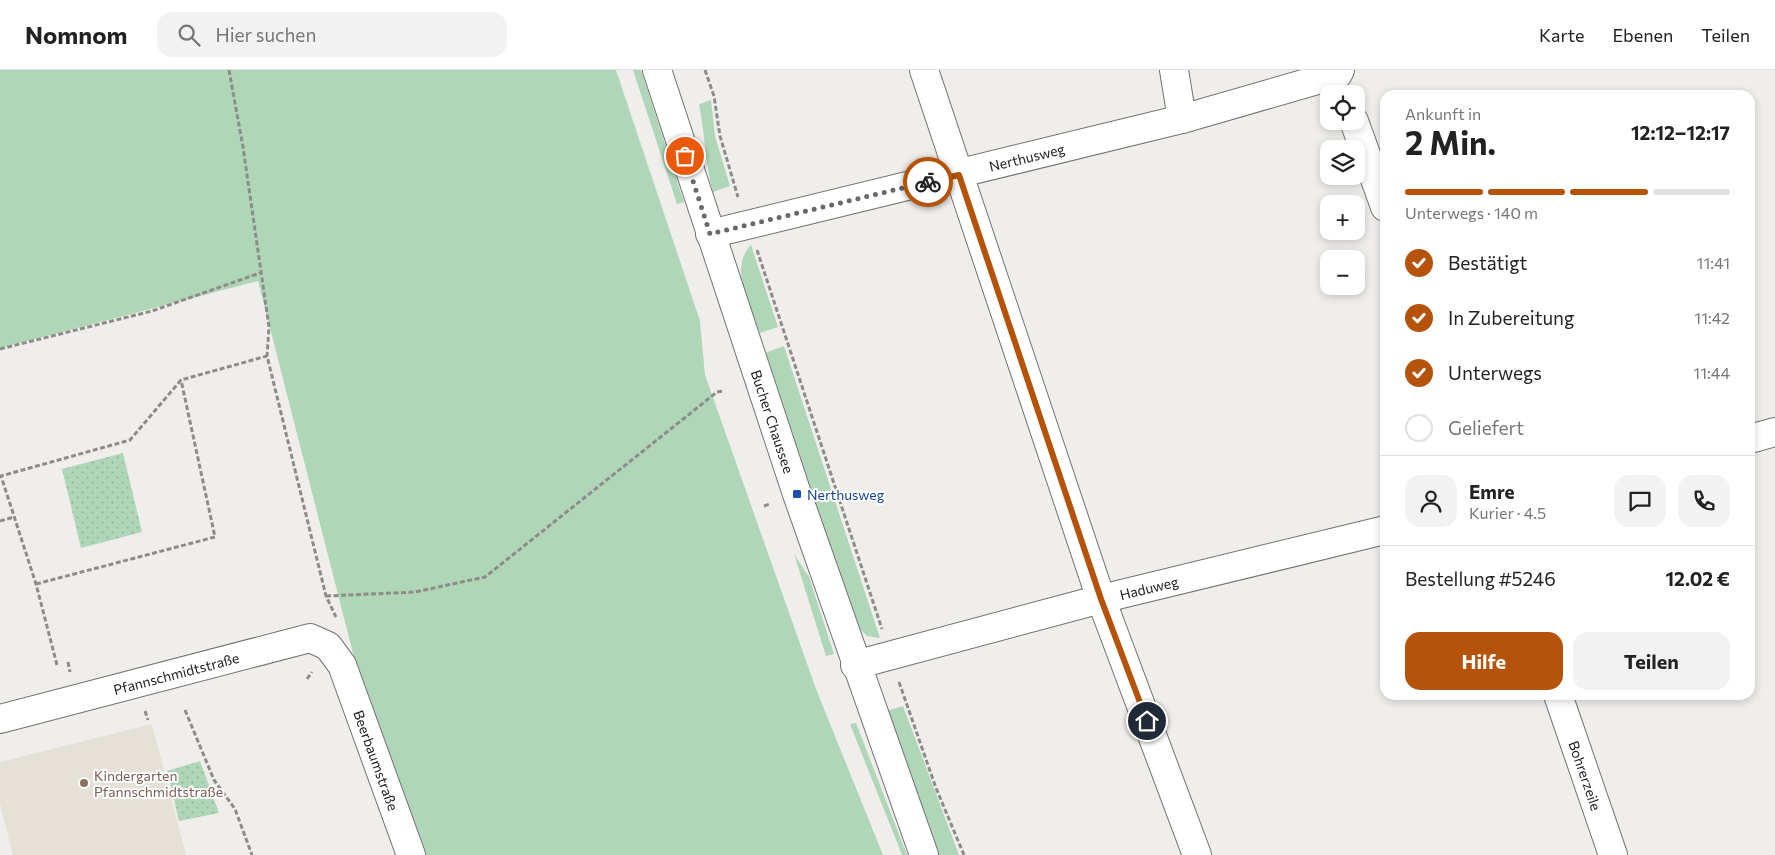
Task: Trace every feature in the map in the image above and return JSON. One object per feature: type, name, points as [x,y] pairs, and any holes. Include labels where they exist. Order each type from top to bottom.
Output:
[{"type":"street","name":"Bucher Chaussee","points":[[657,70],[855,665],[924,855]]},
{"type":"street","points":[[924,70],[1101,599],[1197,855]]},
{"type":"street","points":[[1174,70],[1182,119]]},
{"type":"street","name":"Nerthusweg","points":[[710,234],[959,175],[1341,79]]},
{"type":"street","points":[[1357,130],[1380,193]]},
{"type":"street","points":[[1755,438],[1775,432]]},
{"type":"street","name":"Haduweg","points":[[855,665],[1101,599],[1380,531]]},
{"type":"street","name":"Pfannschmidtstraße","points":[[0,719],[310,638],[328,646],[342,665]]},
{"type":"street","name":"Beerbaumstraße","points":[[342,665],[411,855]]},
{"type":"street","name":"Bohrerzeile","points":[[1560,700],[1613,855]]},
{"type":"path","points":[[229,70],[243,147],[269,327],[268,356],[326,596],[415,592],[485,578],[717,392],[724,391]]},
{"type":"path","points":[[705,70],[714,96],[720,136],[748,225],[936,788],[964,855]]},
{"type":"path","points":[[0,349],[152,311],[260,273]]},
{"type":"path","points":[[56,666],[36,584],[1,476],[130,440],[181,380],[268,356]]},
{"type":"path","points":[[36,584],[215,537],[181,380]]},
{"type":"path","points":[[764,506],[770,504]]},
{"type":"path","points":[[0,520],[14,517]]},
{"type":"path","points":[[185,710],[214,780],[235,809],[252,855]]},
{"type":"shaded area","name":"Kindergarten Pfannschmidtstraße","points":[[152,724],[186,855],[13,855],[0,804],[0,762]]},
{"type":"green space","points":[[0,70],[616,70],[700,321],[705,375],[816,689],[883,855],[425,855],[355,661],[258,281],[0,348]]},
{"type":"green space","points":[[633,70],[641,70],[684,202],[677,204]]},
{"type":"green space","points":[[711,100],[715,136],[730,186],[713,192],[699,104]]},
{"type":"green space","points":[[751,245],[778,327],[760,333],[747,300],[741,277],[741,265],[744,255]]},
{"type":"green space","points":[[784,346],[880,638],[867,636],[855,624],[765,353]]},
{"type":"green space","points":[[123,453],[142,532],[81,548],[62,469]]},
{"type":"green space","points":[[794,554],[809,577],[834,654],[826,656]]},
{"type":"green space","points":[[903,706],[959,855],[938,855],[884,712]]},
{"type":"green space","points":[[856,723],[907,855],[902,855],[850,724]]},
{"type":"green space","points":[[200,761],[219,813],[179,821],[167,771]]},
{"type":"way so far","points":[[685,156],[710,234],[928,182]]},
{"type":"place","name":"Nerthusweg","points":[[797,494]]},
{"type":"place","name":"Kindergarten Pfannschmidtstraße","points":[[84,783]]},
{"type":"route","points":[[928,182],[959,175],[1101,599],[1147,721]]}]
